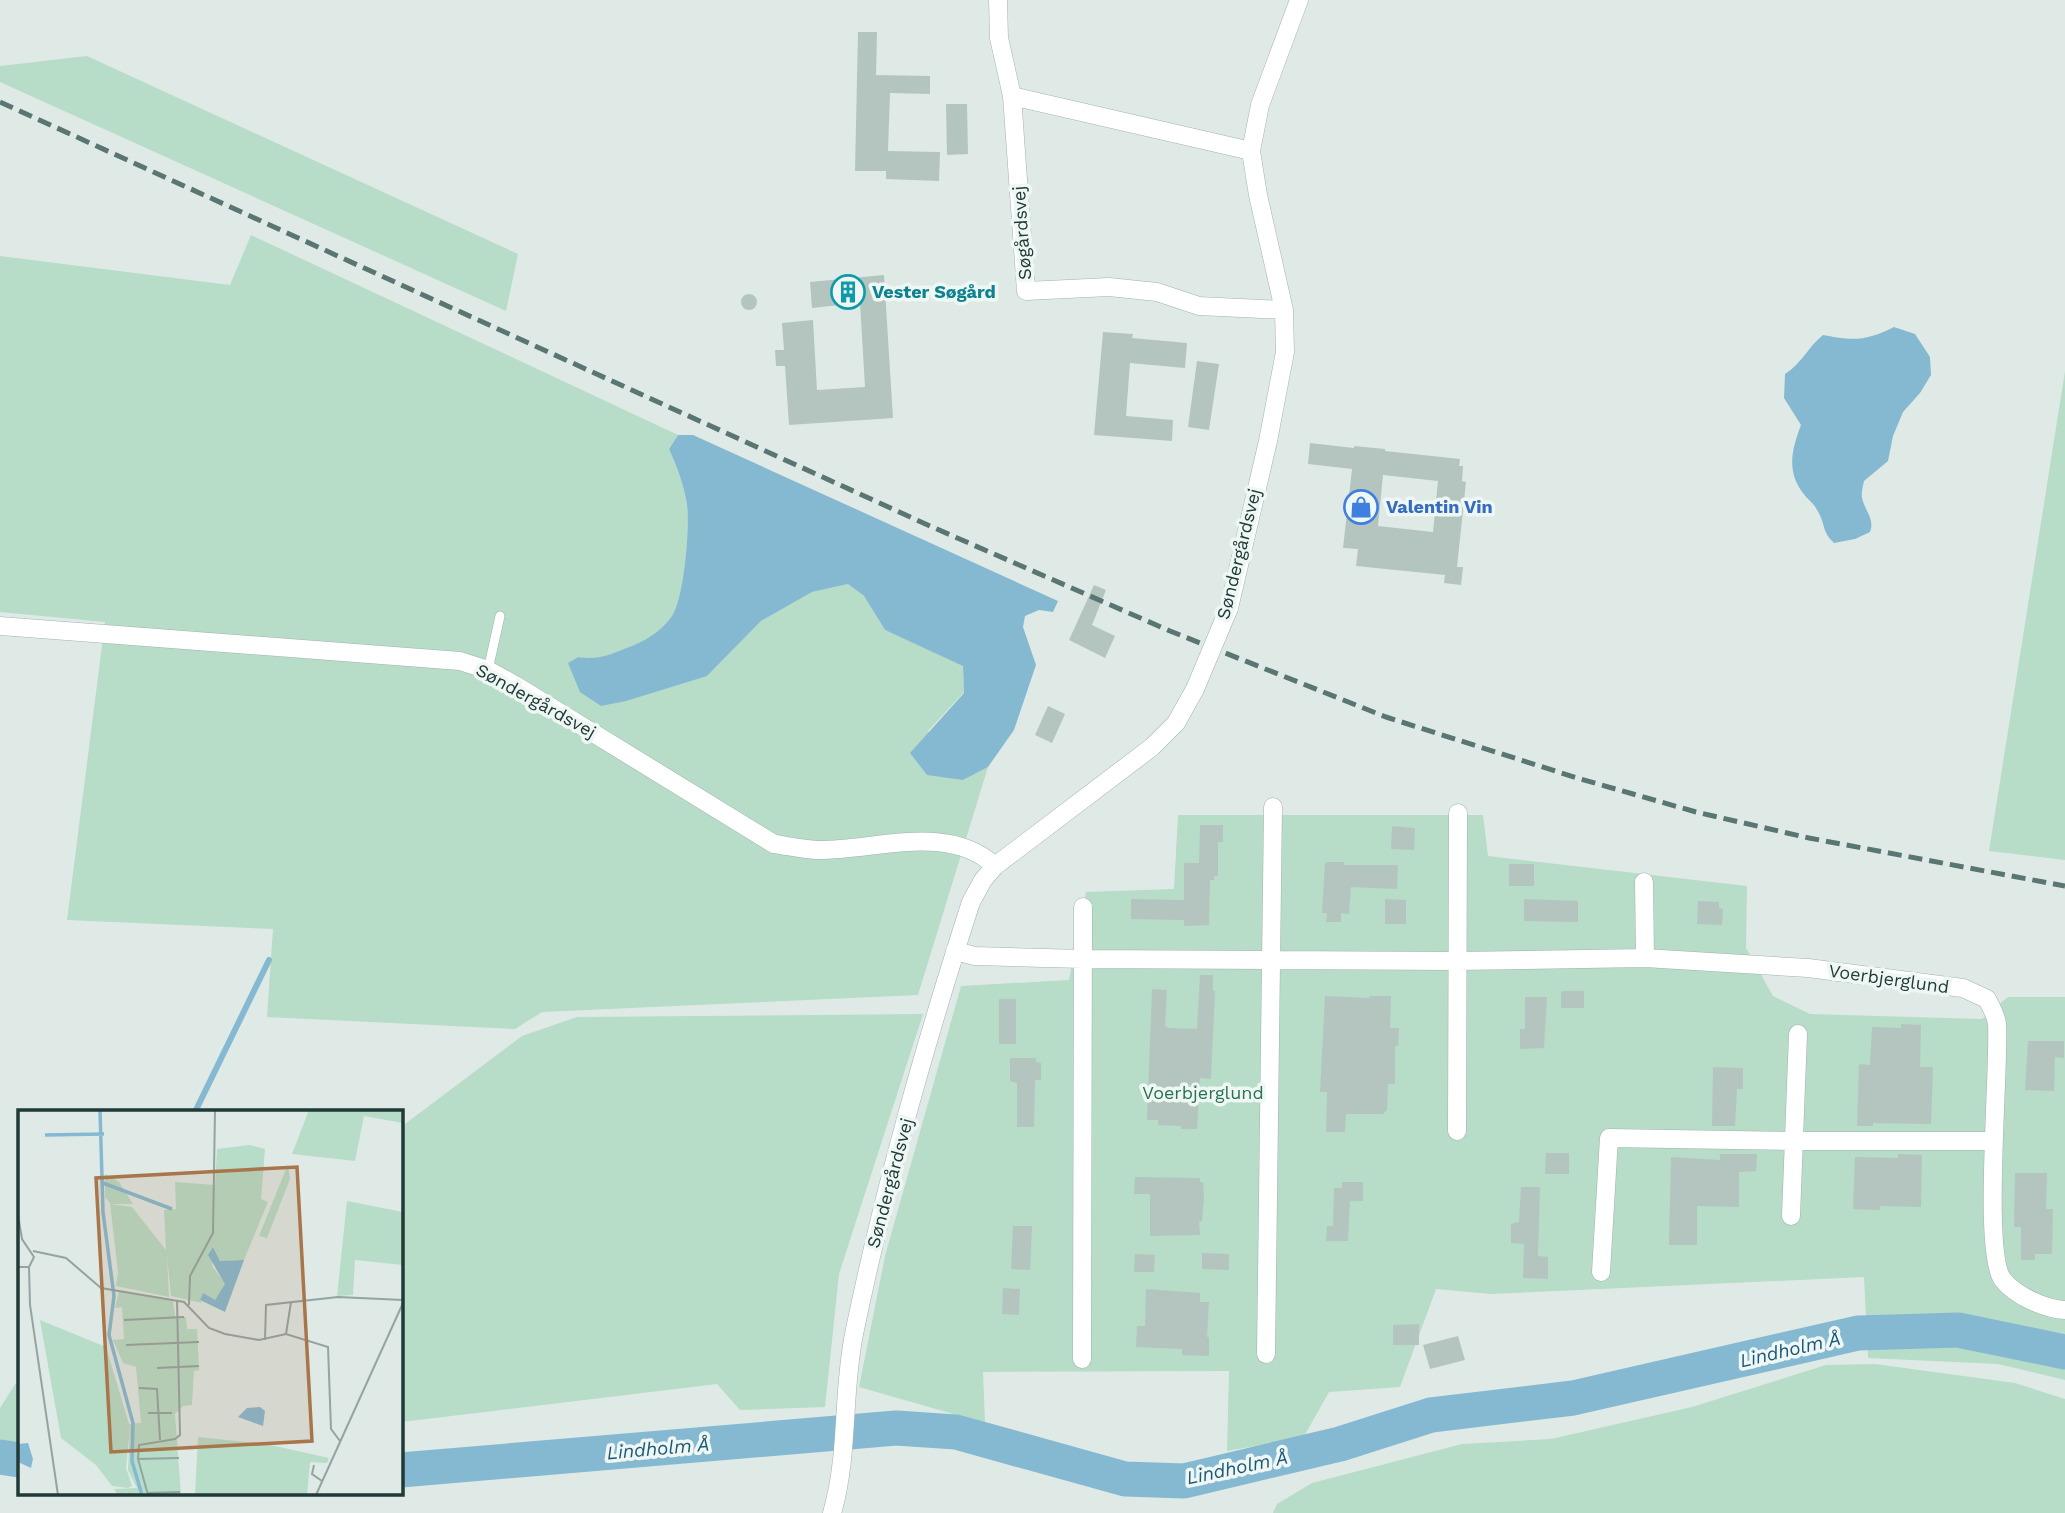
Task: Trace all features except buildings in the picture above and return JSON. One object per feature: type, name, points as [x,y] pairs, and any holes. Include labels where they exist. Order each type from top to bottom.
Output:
[{"type":"street","name":"Søgårdsvej","points":[[998,0],[999,38],[1012,96],[1026,291],[1109,287],[1157,292],[1199,306],[1284,310]]},
{"type":"street","name":"Søndergårdsvej","points":[[832,1513],[843,1457],[845,1398],[853,1338],[888,1185],[971,902],[983,880],[995,866],[1152,747],[1176,723],[1195,689],[1229,608],[1285,352],[1284,310],[1251,151],[1260,105],[1298,0]]},
{"type":"street","points":[[1012,96],[1251,151]]},
{"type":"street","name":"Søndergårdsvej","points":[[0,626],[460,661],[488,670],[774,844],[817,850],[937,842],[958,845],[995,866]]},
{"type":"street","points":[[1266,1354],[1273,807]]},
{"type":"street","points":[[1457,1131],[1458,813]]},
{"type":"street","points":[[1644,882],[1645,958]]},
{"type":"street","points":[[1082,1359],[1083,907]]},
{"type":"street","name":"Voerbjerglund","points":[[955,951],[975,956],[1083,959],[1457,961],[1645,958],[1808,968],[1964,988],[1987,999],[1997,1021],[1994,1253],[2002,1279],[2024,1296],[2065,1310]]},
{"type":"street","points":[[1791,1216],[1798,1034]]},
{"type":"street","points":[[1601,1272],[1609,1138],[1994,1140]]},
{"type":"lane","points":[[488,670],[500,616]]},
{"type":"green space","points":[[87,56],[518,254],[506,311],[0,82],[0,66]]},
{"type":"green space","points":[[251,235],[678,435],[669,449],[684,490],[688,529],[683,579],[672,616],[662,627],[638,644],[602,657],[578,657],[569,663],[707,676],[761,621],[812,592],[848,584],[864,596],[885,630],[963,665],[964,692],[928,731],[963,780],[988,767],[918,995],[542,1012],[515,1029],[267,1017],[273,929],[67,920],[105,622],[0,612],[0,256],[230,285]]},
{"type":"green space","points":[[2065,371],[2065,860],[1989,851]]},
{"type":"green space","points":[[1178,815],[1483,815],[1488,856],[1747,886],[1746,948],[1773,996],[1810,1014],[1982,1019],[2008,997],[2065,997],[2065,1380],[1998,1364],[1868,1358],[1864,1277],[1491,1294],[1436,1289],[1400,1387],[1329,1392],[1303,1438],[1227,1451],[1229,1371],[983,1372],[985,1423],[859,1387],[885,1256],[961,986],[1069,980],[1086,892],[1174,889]]},
{"type":"green space","points":[[923,1014],[839,1274],[825,1407],[740,1410],[717,1384],[402,1422],[402,1126],[522,1036],[577,1017]]},
{"type":"green space","points":[[1875,1364],[2015,1383],[2065,1399],[2065,1513],[1273,1513],[1277,1504],[1312,1483],[1462,1444],[1551,1439],[1692,1407],[1826,1365]]},
{"type":"green space","points":[[18,1380],[18,1447],[0,1446],[0,1408]]},
{"type":"water","points":[[1894,327],[1915,334],[1930,357],[1931,375],[1903,412],[1893,436],[1888,461],[1864,481],[1862,496],[1870,519],[1870,532],[1855,539],[1834,543],[1827,535],[1816,508],[1803,493],[1794,476],[1793,451],[1801,425],[1784,398],[1785,374],[1823,335],[1859,338]]},
{"type":"water","points":[[678,435],[693,435],[1058,601],[1053,612],[1039,610],[1025,616],[1023,627],[1036,665],[1014,730],[988,767],[963,780],[927,775],[910,753],[964,693],[963,666],[885,630],[864,596],[848,584],[812,592],[761,621],[707,676],[601,706],[580,692],[568,663],[578,657],[597,658],[631,647],[657,632],[672,616],[676,607],[683,579],[688,529],[684,490],[669,449]]},
{"type":"waterway","points":[[196,1110],[269,960]]},
{"type":"waterway","name":"Lindholm Å","points":[[402,1470],[896,1428],[956,1432],[1125,1479],[1184,1481],[1340,1444],[1431,1415],[1573,1398],[1858,1333],[1958,1330],[2065,1352]]},
{"type":"waterway","name":"Lindholm Å","points":[[0,1457],[18,1460]]},
{"type":"railway","points":[[0,102],[930,526],[1170,631],[1386,717],[1577,778],[1696,812],[1809,838],[2065,886]]},
{"type":"place","name":"Vester Søgård","points":[[848,292]]},
{"type":"place","name":"Valentin Vin","points":[[1361,507]]}]
